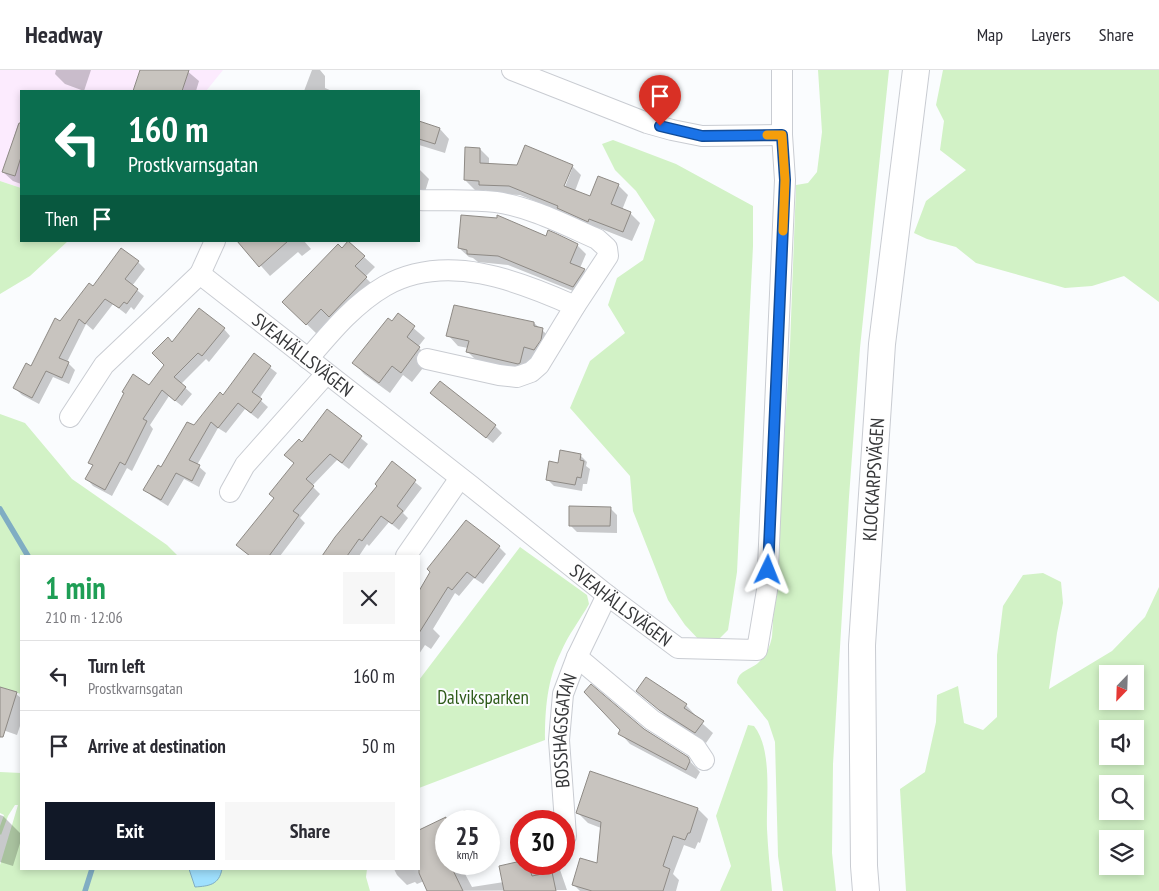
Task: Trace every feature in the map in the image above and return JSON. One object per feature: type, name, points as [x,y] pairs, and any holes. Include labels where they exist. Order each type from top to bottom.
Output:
[{"type":"street","points":[[512,70],[647,123],[672,130],[702,136],[782,135]]},
{"type":"street","name":"SVEAHÄLLSVÄGEN","points":[[200,274],[606,595],[678,648],[757,650],[768,590],[785,180],[782,135],[782,70]]},
{"type":"street","name":"KLOCKARPSVÄGEN","points":[[866,891],[864,866],[862,644],[882,344],[916,70]]},
{"type":"street","points":[[420,200],[496,202],[514,206],[555,220],[597,239],[607,248],[608,256],[539,365],[530,372],[517,377],[499,375],[427,359]]},
{"type":"street","points":[[70,417],[104,365],[200,274],[216,242]]},
{"type":"street","points":[[308,359],[331,332],[362,303],[386,286],[417,274],[441,270],[464,270],[504,278],[547,293],[575,306]]},
{"type":"street","points":[[230,492],[245,465],[326,374]]},
{"type":"street","points":[[407,555],[460,478]]},
{"type":"street","name":"BOSSHAGSGATAN","points":[[564,810],[559,740],[563,694],[577,656],[606,595]]},
{"type":"street","name":"BOSSHAGSGATAN","points":[[577,656],[652,720],[696,748],[704,760]]},
{"type":"shaded area","points":[[0,70],[223,70],[207,90],[20,90],[20,188],[0,181]]},
{"type":"green space","points":[[818,70],[889,70],[860,348],[849,497],[833,764],[832,853],[836,891],[783,891],[778,856],[775,742],[768,721],[737,683],[742,673],[756,665],[764,657],[772,637],[790,346],[796,185],[808,183],[817,172],[822,132]]},
{"type":"green space","points":[[943,70],[1159,70],[1159,302],[1124,276],[1092,286],[1065,288],[976,263],[956,247],[927,239],[914,233],[926,201],[966,170],[940,150],[944,121],[936,105]]},
{"type":"green space","points":[[613,140],[676,164],[753,206],[753,246],[737,572],[728,630],[718,640],[701,642],[685,625],[668,600],[633,511],[630,476],[570,408],[590,361],[625,333],[608,305],[617,278],[643,260],[655,220],[636,191],[615,170],[602,144]]},
{"type":"green space","points":[[0,181],[20,188],[20,242],[67,242],[30,276],[0,294]]},
{"type":"green space","points":[[0,414],[25,423],[72,479],[167,545],[177,555],[20,555],[20,694],[0,687]]},
{"type":"green space","name":"Dalviksparken","points":[[520,547],[587,595],[589,604],[567,640],[553,673],[546,706],[545,740],[420,788],[420,679]]},
{"type":"green space","points":[[1043,573],[1061,582],[1063,603],[1049,689],[1112,651],[1145,617],[1159,587],[1159,891],[906,891],[900,789],[925,772],[936,722],[937,695],[958,686],[964,723],[983,730],[997,717],[997,655],[1003,606],[1023,575]]},
{"type":"green space","points":[[748,725],[754,726],[760,736],[766,761],[767,829],[772,891],[720,891],[731,866],[716,816]]},
{"type":"green space","points":[[0,772],[20,773],[20,870],[367,870],[366,877],[370,891],[0,891],[0,865],[18,805],[15,805],[8,816],[1,835],[0,826],[4,815],[0,813]]},
{"type":"water","points":[[189,870],[222,870],[213,884],[195,887]]},
{"type":"building","points":[[140,70],[189,70],[182,90],[133,90]]},
{"type":"building","points":[[420,121],[440,128],[435,144],[420,139]]},
{"type":"building","points":[[20,123],[20,160],[15,176],[2,172]]},
{"type":"building","points":[[525,145],[573,165],[564,186],[590,196],[598,176],[619,184],[611,204],[631,212],[623,232],[589,219],[588,222],[557,208],[558,206],[509,186],[479,185],[479,181],[464,180],[465,147],[480,148],[480,163],[517,165]]},
{"type":"building","points":[[461,215],[497,218],[497,215],[546,236],[548,230],[555,233],[578,244],[570,263],[585,269],[573,287],[498,256],[467,254],[467,250],[458,248]]},
{"type":"building","points":[[238,242],[287,242],[259,267]]},
{"type":"building","points":[[349,242],[365,256],[355,266],[367,277],[329,317],[321,309],[306,325],[282,302],[338,244],[342,248]]},
{"type":"building","points":[[121,248],[139,261],[125,279],[138,289],[127,304],[124,302],[119,308],[105,299],[85,324],[79,319],[59,358],[69,362],[62,378],[46,371],[32,398],[13,388],[26,363],[31,366],[55,318],[60,321],[89,283],[93,286]]},
{"type":"building","points":[[454,305],[534,322],[534,326],[543,328],[541,340],[534,350],[524,347],[520,363],[518,364],[466,352],[469,341],[446,336]]},
{"type":"building","points":[[199,308],[225,328],[202,356],[198,353],[174,377],[186,387],[175,401],[162,390],[143,419],[147,421],[125,465],[120,462],[105,490],[85,479],[93,465],[88,463],[124,393],[122,392],[133,374],[149,385],[164,365],[152,353],[168,337],[172,342]]},
{"type":"building","points":[[398,313],[415,326],[407,337],[420,347],[401,373],[392,366],[379,383],[352,363],[388,318],[392,321]]},
{"type":"building","points":[[254,353],[271,366],[252,392],[262,399],[251,413],[238,403],[218,428],[211,422],[189,460],[200,465],[192,481],[176,473],[161,500],[143,490],[158,465],[161,467],[187,422],[194,425],[220,392],[223,395]]},
{"type":"building","points":[[440,381],[496,425],[486,438],[430,393]]},
{"type":"building","points":[[327,409],[362,436],[342,463],[330,454],[306,479],[314,486],[293,511],[299,515],[270,555],[249,555],[236,545],[274,498],[269,494],[294,463],[284,455],[299,439],[302,442]]},
{"type":"building","points":[[560,450],[581,454],[580,460],[584,461],[581,478],[577,477],[575,485],[546,480],[549,461],[558,463]]},
{"type":"building","points":[[392,461],[416,480],[397,506],[403,511],[392,524],[381,516],[362,541],[359,539],[348,555],[323,555],[377,486],[375,484]]},
{"type":"building","points":[[569,506],[611,507],[610,526],[569,526]]},
{"type":"building","points":[[466,520],[500,546],[475,578],[467,572],[452,590],[448,587],[420,631],[420,589],[430,572],[427,569]]},
{"type":"building","points":[[646,677],[687,704],[684,708],[704,721],[695,733],[659,710],[636,691]]},
{"type":"building","points":[[591,684],[644,729],[688,757],[690,761],[686,770],[618,734],[620,730],[584,692]]},
{"type":"building","points":[[0,687],[17,692],[3,737],[0,737]]},
{"type":"building","points":[[590,771],[698,808],[690,833],[688,833],[685,840],[673,836],[663,866],[670,869],[663,891],[592,891],[572,885],[580,858],[597,863],[601,822],[576,813]]},
{"type":"building","points":[[435,822],[435,875],[455,875],[463,891],[427,891],[419,873],[420,830]]},
{"type":"building","points":[[510,864],[510,875],[553,875],[556,891],[504,891],[500,866]]},
{"type":"waterway","points":[[0,509],[27,555]]},
{"type":"waterway","points":[[85,891],[92,870]]},
{"type":"slow traffic","points":[[767,135],[782,135],[785,180],[783,231]]},
{"type":"route","points":[[660,126],[702,136],[782,135],[785,180],[768,570]]}]
